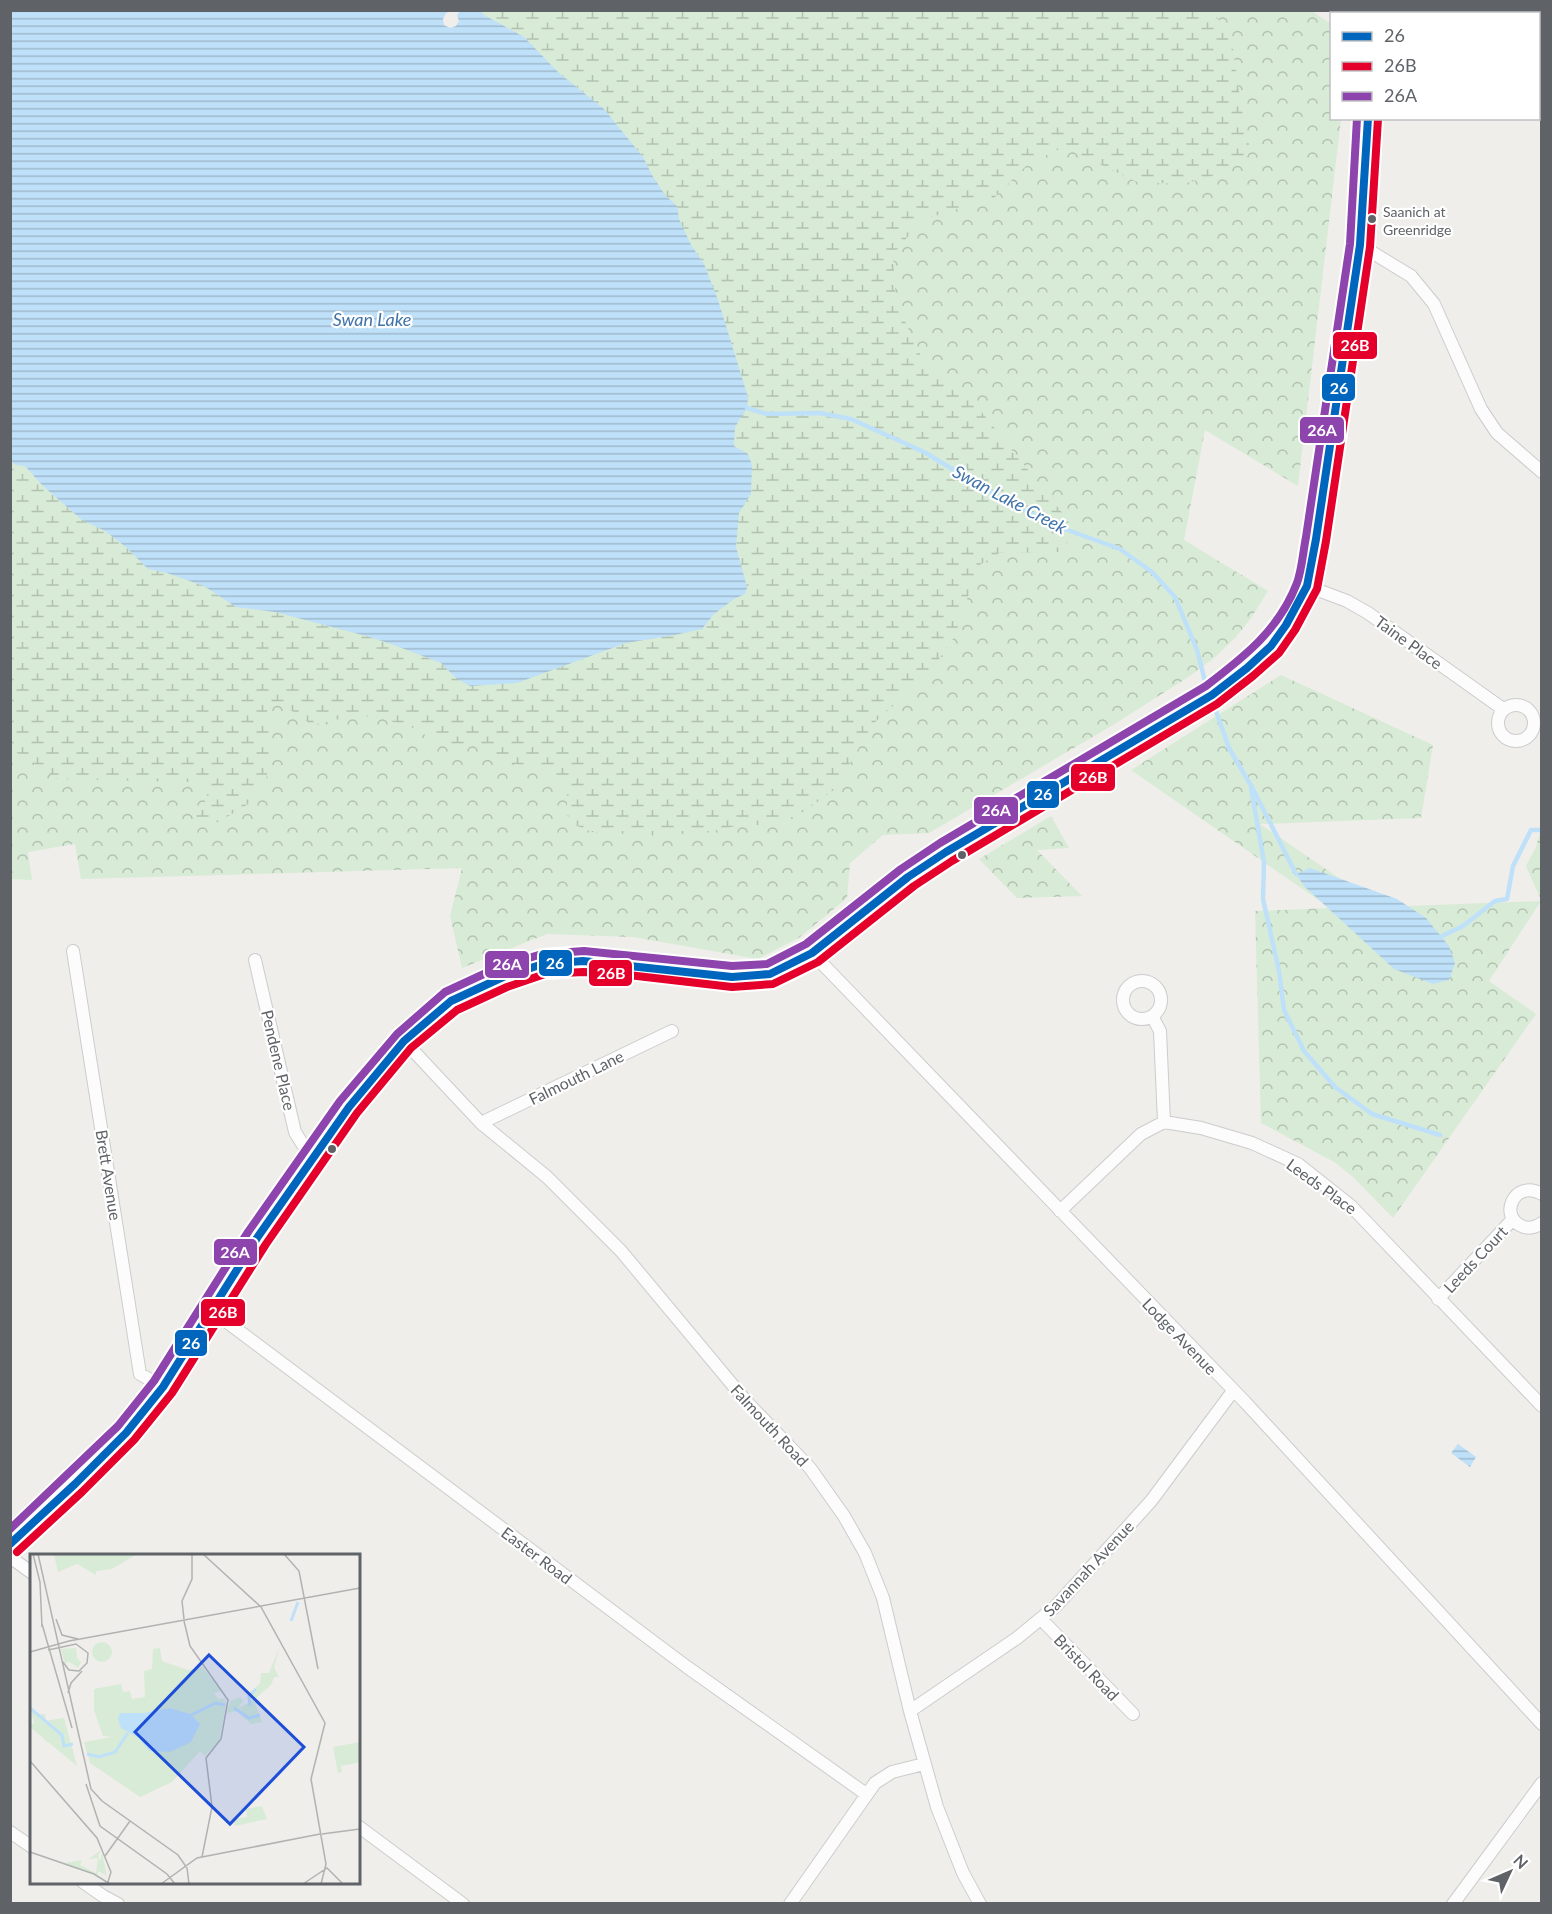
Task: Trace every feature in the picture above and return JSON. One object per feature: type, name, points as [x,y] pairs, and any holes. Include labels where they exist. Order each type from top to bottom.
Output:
[{"type":"main road","points":[[10,1544],[126,1433],[163,1387],[257,1238],[315,1153],[379,1069],[404,1041],[451,1001],[503,977],[543,964],[584,961],[732,977],[770,974],[812,953],[908,878],[946,852],[1212,695],[1247,668],[1270,646],[1286,625],[1307,586],[1316,539],[1360,245],[1368,120]]},
{"type":"street","points":[[1360,245],[1411,276],[1434,304],[1481,409],[1497,433],[1542,472]]},
{"type":"street","name":"Taine Place","points":[[1307,586],[1347,601],[1368,612],[1503,710]]},
{"type":"street","name":"Brett Avenue","points":[[73,951],[140,1374],[163,1387]]},
{"type":"street","name":"Lodge Avenue","points":[[812,953],[1233,1391],[1542,1724]]},
{"type":"street","name":"Pendene Place","points":[[255,960],[295,1132],[303,1145],[315,1153]]},
{"type":"street","points":[[1060,1211],[1140,1134],[1164,1122],[1160,1031],[1152,1017]]},
{"type":"street","name":"Falmouth Lane","points":[[481,1123],[672,1031]]},
{"type":"street","name":"Falmouth Road","points":[[404,1041],[481,1123],[547,1177],[621,1251],[746,1401],[810,1468],[844,1516],[865,1552],[883,1598],[910,1711],[937,1807],[963,1873],[980,1904]]},
{"type":"street","name":"Leeds Place","points":[[1164,1122],[1201,1128],[1252,1143],[1298,1164],[1358,1212],[1438,1299],[1542,1406]]},
{"type":"street","name":"Leeds Court","points":[[1542,1194],[1535,1190],[1526,1190],[1517,1194],[1510,1210],[1513,1219],[1520,1225],[1528,1228],[1542,1223]]},
{"type":"street","name":"Leeds Court","points":[[1438,1299],[1513,1219]]},
{"type":"street","name":"Easter Road","points":[[211,1310],[687,1667],[866,1794]]},
{"type":"street","name":"Savannah Avenue","points":[[910,1711],[1017,1638],[1071,1590],[1151,1502],[1233,1391]]},
{"type":"street","points":[[10,1557],[30,1572]]},
{"type":"street","name":"Bristol Road","points":[[1041,1619],[1133,1714]]},
{"type":"street","points":[[790,1904],[866,1794],[883,1776],[924,1764]]},
{"type":"street","points":[[1453,1904],[1542,1783]]},
{"type":"street","points":[[360,1827],[463,1904]]},
{"type":"street","points":[[10,1832],[30,1846]]},
{"type":"street","points":[[86,1884],[118,1904]]},
{"type":"green space","points":[[10,11],[1312,11],[1330,23],[1330,120],[1341,120],[1298,486],[1205,430],[1184,540],[1268,591],[1236,637],[1214,658],[1113,725],[929,833],[883,835],[850,863],[847,898],[800,937],[758,959],[633,937],[547,934],[462,968],[450,916],[462,868],[81,879],[75,844],[28,852],[32,880],[11,879]]},
{"type":"green space","points":[[481,11],[1214,11],[1233,49],[1250,149],[1229,171],[1183,184],[1137,182],[1064,147],[1029,163],[995,197],[922,220],[893,254],[896,302],[921,356],[980,410],[1068,520],[1070,539],[1060,552],[999,553],[978,566],[955,636],[930,672],[872,725],[835,789],[805,811],[774,825],[740,825],[664,836],[592,832],[570,823],[567,814],[567,789],[548,770],[509,763],[477,744],[446,746],[411,727],[373,716],[344,718],[312,725],[278,701],[267,711],[270,746],[266,784],[248,804],[219,822],[197,823],[193,813],[208,799],[205,788],[193,782],[58,779],[11,749],[10,461],[16,465],[25,466],[43,486],[82,520],[105,531],[127,548],[148,569],[204,586],[236,607],[275,612],[394,645],[441,663],[456,678],[517,683],[626,643],[702,629],[714,614],[745,594],[747,587],[736,547],[739,513],[751,494],[748,454],[734,446],[735,427],[747,408],[748,397],[704,264],[687,236],[677,206],[665,195],[643,157],[604,109],[559,73],[524,37],[484,15]]},
{"type":"green space","points":[[1281,675],[1433,745],[1421,818],[1260,824],[1381,907],[1541,901],[1489,981],[1536,1014],[1393,1218],[1336,1163],[1261,1123],[1255,911],[1330,908],[1131,770]]},
{"type":"green space","points":[[1051,816],[1069,848],[1037,850],[1082,896],[1017,898],[979,859]]},
{"type":"green space","points":[[1541,828],[1541,900],[1526,866],[1536,847]]},
{"type":"water","name":"Swan Lake","points":[[10,11],[481,11],[484,15],[524,37],[559,73],[604,109],[643,157],[665,195],[677,206],[679,219],[691,245],[704,264],[718,300],[748,397],[747,408],[735,427],[734,446],[748,454],[752,465],[751,494],[739,513],[736,547],[747,587],[745,594],[714,614],[702,629],[626,643],[517,683],[470,686],[456,678],[441,663],[394,645],[275,612],[236,607],[204,586],[148,569],[127,548],[105,531],[82,520],[43,486],[25,466],[16,465],[11,461]]},
{"type":"water","points":[[1310,868],[1397,899],[1426,918],[1449,946],[1455,963],[1449,980],[1433,984],[1394,969],[1304,886],[1296,874]]},
{"type":"water","points":[[1458,1444],[1476,1457],[1470,1467],[1451,1453]]},
{"type":"pier","points":[[460,11],[457,15],[459,21],[456,26],[450,28],[444,25],[443,19],[446,13]]},
{"type":"waterway","name":"Swan Lake Creek","points":[[747,408],[767,414],[820,413],[851,419],[924,452],[996,495],[1051,524],[1120,549],[1152,572],[1175,597],[1197,650],[1205,681]]},
{"type":"waterway","name":"Swan Lake Creek","points":[[1216,711],[1229,748],[1253,789],[1296,874]]},
{"type":"waterway","points":[[1251,788],[1264,862],[1263,899],[1279,971],[1284,1010],[1304,1051],[1335,1087],[1372,1114],[1440,1135]]},
{"type":"waterway","name":"Swan Lake Creek","points":[[1440,937],[1463,926],[1495,901],[1507,899],[1513,866],[1531,830],[1542,830]]},
{"type":"transit line","name":"26A","points":[[10,1529],[118,1426],[154,1381],[248,1232],[340,1101],[397,1034],[445,992],[499,967],[542,954],[584,951],[732,966],[767,964],[806,944],[901,869],[940,843],[1206,686],[1259,641],[1281,615],[1297,583],[1301,566],[1350,244],[1357,120]]},
{"type":"transit line","name":"26","points":[[10,1544],[126,1433],[163,1387],[257,1238],[349,1107],[404,1041],[451,1001],[503,977],[543,964],[583,961],[732,977],[770,974],[812,953],[908,877],[946,852],[1212,695],[1271,646],[1286,625],[1307,586],[1316,539],[1360,245],[1368,120]]},
{"type":"transit line","name":"26B","points":[[17,1552],[134,1440],[172,1393],[266,1244],[357,1113],[411,1048],[457,1010],[507,987],[545,974],[611,973],[732,987],[773,984],[818,962],[914,886],[952,861],[1217,704],[1279,653],[1295,630],[1317,589],[1326,541],[1370,247],[1378,120]]},
{"type":"place","name":"Saanich at Greenridge","points":[[1372,219]]}]
